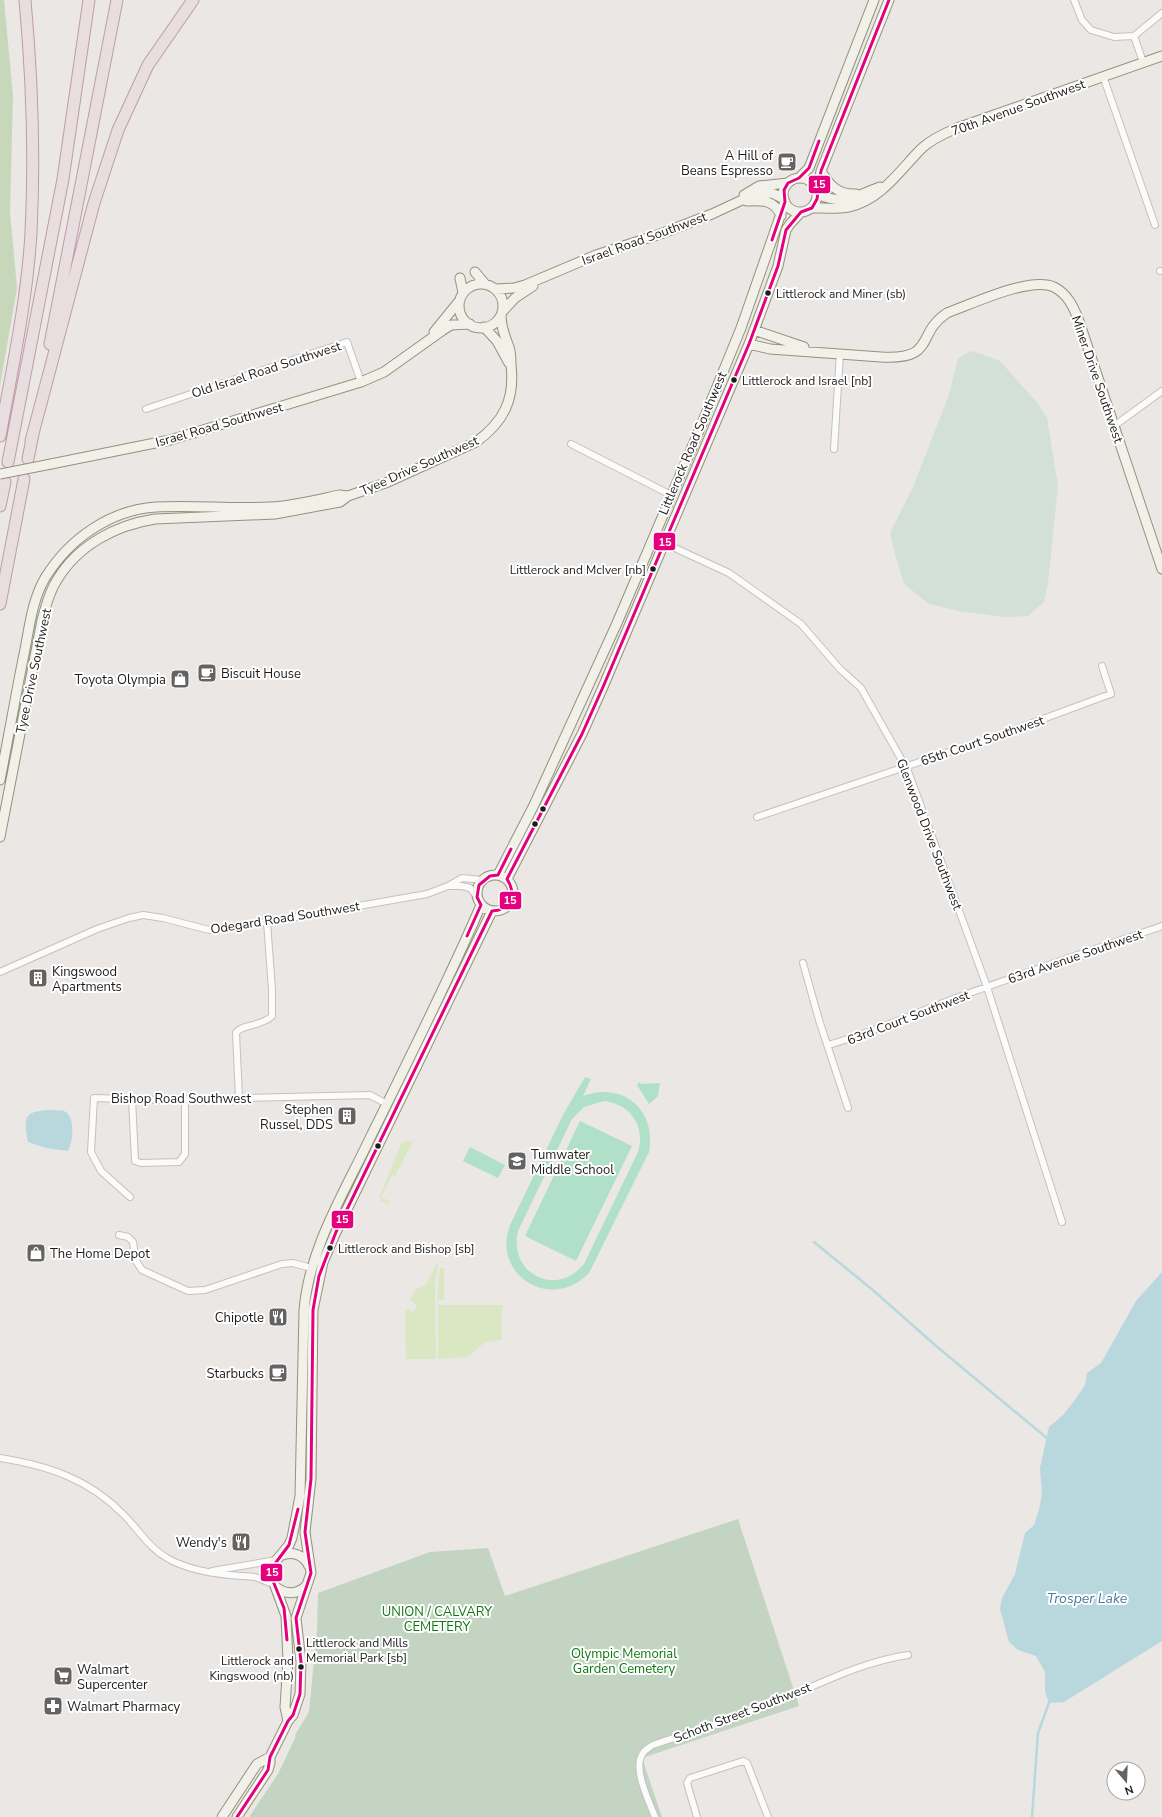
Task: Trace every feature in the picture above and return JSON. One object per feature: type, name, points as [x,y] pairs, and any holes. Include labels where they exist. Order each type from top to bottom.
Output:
[{"type":"highway","points":[[0,436],[16,349],[31,234],[33,121],[25,0]]},
{"type":"highway","points":[[8,462],[63,179],[89,0]]},
{"type":"highway","points":[[28,459],[117,0]]},
{"type":"highway","points":[[31,441],[94,203],[118,130],[148,65],[194,0]]},
{"type":"highway","points":[[0,506],[2,478]]},
{"type":"highway","points":[[0,604],[24,479]]},
{"type":"main road","points":[[874,0],[809,168],[799,178],[788,183],[784,190],[784,200],[792,209],[802,212],[812,208],[817,199],[821,171],[889,0]]},
{"type":"main road","name":"70th Avenue Southwest","points":[[812,208],[848,207],[873,197],[890,184],[924,147],[943,134],[1162,56]]},
{"type":"main road","points":[[821,171],[826,180],[836,190],[848,195],[863,194]]},
{"type":"main road","points":[[799,178],[811,181],[817,193]]},
{"type":"main road","name":"Israel Road Southwest","points":[[495,289],[514,288],[596,255],[663,233],[712,214],[737,201],[759,186],[788,183]]},
{"type":"main road","name":"70th Avenue Southwest","points":[[817,193],[838,200],[854,199],[890,184]]},
{"type":"main road","name":"Israel Road Southwest","points":[[737,201],[761,193],[772,193],[784,200]]},
{"type":"main road","points":[[737,201],[766,200],[776,207],[781,216]]},
{"type":"main road","name":"Littlerock Road Southwest","points":[[498,875],[534,805],[617,623],[740,328],[781,216],[784,200]]},
{"type":"main road","name":"Littlerock Road Southwest","points":[[507,880],[582,734],[749,344],[778,266],[786,230],[802,212]]},
{"type":"main road","points":[[460,278],[462,296],[460,314],[470,324],[484,327],[491,325],[501,314],[502,301],[495,289],[485,284],[475,272]]},
{"type":"main road","name":"Israel Road Southwest","points":[[501,314],[516,297],[551,274]]},
{"type":"main road","points":[[462,296],[475,285],[485,284]]},
{"type":"main road","name":"Miner Drive Southwest","points":[[749,344],[770,349],[898,358],[909,356],[925,343],[938,320],[947,313],[1029,284],[1053,287],[1068,299],[1074,307],[1162,570]]},
{"type":"main road","name":"Israel Road Southwest","points":[[426,342],[462,296]]},
{"type":"main road","name":"Tyee Drive Southwest","points":[[0,837],[42,620],[48,597],[56,580],[77,555],[108,533],[138,521],[275,514],[340,502],[348,496],[388,482],[476,442],[498,423],[509,401],[512,390],[509,348],[501,325],[501,314]]},
{"type":"main road","name":"Israel Road Southwest","points":[[2,478],[51,464],[170,440],[361,382],[384,372],[452,325],[470,324]]},
{"type":"main road","name":"Tyee Drive Southwest","points":[[484,327],[497,341],[511,367]]},
{"type":"main road","name":"Miner Drive Southwest","points":[[754,330],[815,351]]},
{"type":"main road","name":"Tyee Drive Southwest","points":[[0,780],[33,607],[45,578],[57,561],[81,537],[94,527],[113,517],[134,511],[154,508],[271,507],[339,495],[348,496]]},
{"type":"main road","points":[[288,1721],[285,1707],[288,1671],[287,1628],[284,1609],[271,1575],[271,1569],[289,1545],[292,1538],[300,1496],[304,1310],[311,1268],[331,1220],[455,965],[479,901],[477,891],[483,880],[490,876],[498,875],[507,880],[513,890],[512,901],[503,910],[492,911],[479,901]]},
{"type":"main road","points":[[237,1817],[268,1770],[270,1757],[296,1708],[300,1694],[301,1662],[296,1618],[311,1573],[305,1532],[311,1479],[313,1310],[319,1276],[336,1232],[492,911]]},
{"type":"main road","points":[[277,1559],[284,1555],[297,1554],[303,1557],[310,1568]]},
{"type":"main road","points":[[275,1586],[287,1593],[293,1593],[304,1589],[308,1584]]},
{"type":"main road","points":[[222,1817],[257,1764],[270,1757]]},
{"type":"street","points":[[1074,0],[1082,20],[1091,30],[1114,37],[1134,36],[1162,13]]},
{"type":"street","points":[[1134,36],[1143,62]]},
{"type":"street","points":[[1103,76],[1155,225]]},
{"type":"street","name":"Old Israel Road Southwest","points":[[146,409],[347,342],[361,382]]},
{"type":"street","points":[[834,449],[840,353]]},
{"type":"street","points":[[1114,426],[1162,390]]},
{"type":"street","points":[[571,444],[671,495]]},
{"type":"street","name":"Glenwood Drive Southwest","points":[[664,543],[729,573],[801,624],[840,669],[861,688],[905,766],[988,987],[1062,1222]]},
{"type":"street","name":"65th Court Southwest","points":[[757,818],[905,766],[1008,732],[1111,694],[1102,666]]},
{"type":"street","name":"Odegard Road Southwest","points":[[0,972],[97,929],[129,918],[143,916],[163,918],[205,930],[267,922],[427,894],[448,886],[462,878],[483,880]]},
{"type":"street","points":[[448,886],[462,886],[470,888],[479,901]]},
{"type":"street","points":[[238,1098],[236,1033],[238,1029],[255,1026],[266,1022],[272,1016],[272,990],[267,922]]},
{"type":"street","name":"63rd Avenue Southwest","points":[[988,987],[1162,926]]},
{"type":"street","points":[[803,963],[819,1020],[848,1108]]},
{"type":"street","name":"63rd Court Southwest","points":[[828,1045],[864,1035],[887,1024],[988,987]]},
{"type":"street","name":"Bishop Road Southwest","points":[[130,1197],[100,1171],[91,1152],[94,1098],[185,1099],[370,1095],[387,1104]]},
{"type":"street","points":[[132,1099],[135,1162],[141,1163],[178,1162],[185,1154],[185,1099]]},
{"type":"street","points":[[119,1235],[128,1237],[133,1242],[136,1261],[142,1270],[188,1291],[206,1290],[282,1264],[293,1263],[311,1268]]},
{"type":"street","points":[[0,1458],[46,1467],[67,1475],[96,1491],[111,1503],[153,1547],[165,1557],[196,1570],[254,1578],[275,1586]]},
{"type":"street","points":[[212,1571],[277,1559]]},
{"type":"street","name":"Schoth Street Southwest","points":[[655,1817],[643,1785],[638,1764],[643,1752],[654,1745],[773,1703],[854,1669],[885,1658],[908,1655]]},
{"type":"street","points":[[697,1817],[688,1789],[687,1783],[690,1778],[743,1761],[747,1763],[768,1817]]},
{"type":"green space","points":[[0,0],[4,0],[13,96],[10,212],[17,288],[0,386]]},
{"type":"green space","points":[[585,1077],[591,1079],[583,1096],[598,1092],[624,1096],[634,1103],[642,1112],[648,1123],[650,1137],[649,1152],[589,1273],[574,1284],[558,1289],[542,1288],[528,1282],[516,1272],[509,1258],[506,1241],[511,1223],[563,1115]],"holes":[[[604,1101],[613,1103],[628,1112],[638,1125],[640,1133],[638,1152],[584,1264],[573,1274],[561,1279],[549,1280],[537,1276],[527,1269],[520,1259],[517,1246],[518,1231],[572,1119],[584,1107]]]},
{"type":"green space","points":[[639,1082],[641,1084],[660,1083],[658,1096],[649,1104],[637,1085]]},
{"type":"green space","points":[[580,1121],[632,1146],[576,1261],[525,1236]]},
{"type":"green space","points":[[406,1141],[413,1141],[395,1176],[392,1175],[381,1197],[389,1201],[388,1204],[381,1201],[380,1196],[402,1142],[405,1143]]},
{"type":"green space","points":[[470,1147],[505,1165],[498,1178],[463,1161]]},
{"type":"green space","points":[[437,1263],[435,1285],[436,1359],[406,1359],[405,1311],[406,1309],[414,1312],[417,1305],[410,1300],[416,1289],[426,1285]]},
{"type":"green space","points":[[440,1268],[444,1268],[444,1300],[437,1300]]},
{"type":"green space","points":[[438,1305],[503,1305],[501,1323],[502,1340],[485,1342],[467,1357],[438,1359]]},
{"type":"green space","name":"Olympic Memorial Garden Cemetery","points":[[738,1519],[799,1706],[642,1758],[662,1817],[249,1817],[278,1774],[296,1736],[295,1735],[309,1712],[317,1631],[318,1593],[430,1552],[488,1548],[505,1596]]},
{"type":"shaded area","points":[[973,351],[1000,361],[1039,405],[1047,418],[1058,486],[1048,583],[1044,602],[1028,616],[1006,617],[958,611],[929,604],[904,584],[890,533],[913,487],[949,395],[958,359]]},
{"type":"water","points":[[38,1111],[64,1111],[70,1118],[72,1124],[72,1136],[68,1151],[46,1148],[28,1142],[26,1119],[32,1113]]},
{"type":"water","name":"Trosper Lake","points":[[1162,1272],[1162,1641],[1064,1702],[1049,1703],[1045,1691],[1045,1672],[1036,1656],[1018,1650],[1009,1642],[1000,1609],[1002,1598],[1015,1574],[1025,1533],[1034,1525],[1039,1510],[1042,1494],[1040,1468],[1049,1427],[1063,1415],[1075,1400],[1085,1385],[1087,1373],[1101,1363],[1136,1301]]},
{"type":"waterway","points":[[814,1242],[1048,1439]]},
{"type":"waterway","points":[[1032,1817],[1038,1733],[1050,1700]]},
{"type":"transit line","name":"15","points":[[237,1817],[268,1770],[270,1757],[288,1721],[293,1715],[300,1694],[301,1662],[296,1618],[311,1573],[305,1532],[311,1479],[313,1310],[319,1276],[336,1232],[492,911],[504,908],[510,901],[512,891],[507,879],[582,734],[603,687],[749,344],[778,266],[786,230],[801,212],[812,208],[817,199],[821,171],[889,0]]},
{"type":"transit line","name":"15","points":[[772,240],[785,202],[784,190],[788,183],[799,178],[809,168],[819,141]]},
{"type":"transit line","name":"15","points":[[467,936],[481,905],[477,897],[479,885],[490,876],[498,875],[511,849]]},
{"type":"transit line","name":"15","points":[[287,1640],[284,1608],[273,1581],[271,1569],[289,1545],[298,1509]]},
{"type":"place","name":"A Hill of Beans Espresso","points":[[787,162]]},
{"type":"place","name":"Littlerock and Miner (sb)","points":[[768,293]]},
{"type":"place","name":"Littlerock and Israel [nb]","points":[[734,380]]},
{"type":"place","name":"Littlerock and McIver [nb]","points":[[653,569]]},
{"type":"place","name":"Biscuit House","points":[[207,673]]},
{"type":"place","name":"Toyota Olympia","points":[[180,679]]},
{"type":"place","name":"Kingswood Apartments","points":[[38,978]]},
{"type":"place","name":"Stephen Russel, DDS","points":[[347,1116]]},
{"type":"place","name":"Tumwater Middle School","points":[[517,1161]]},
{"type":"place","name":"Littlerock and Bishop [sb]","points":[[330,1248]]},
{"type":"place","name":"The Home Depot","points":[[36,1253]]},
{"type":"place","name":"Chipotle","points":[[278,1317]]},
{"type":"place","name":"Starbucks","points":[[278,1373]]},
{"type":"place","name":"Wendy's","points":[[241,1542]]},
{"type":"place","name":"Littlerock and Mills Memorial Park [sb]","points":[[299,1649]]},
{"type":"place","name":"Littlerock and Kingswood (nb)","points":[[301,1667]]},
{"type":"place","name":"Walmart Supercenter","points":[[63,1676]]},
{"type":"place","name":"Walmart Pharmacy","points":[[53,1706]]},
{"type":"park label","name":"UNION / CALVARY CEMETERY","points":[[437,1618]]}]
